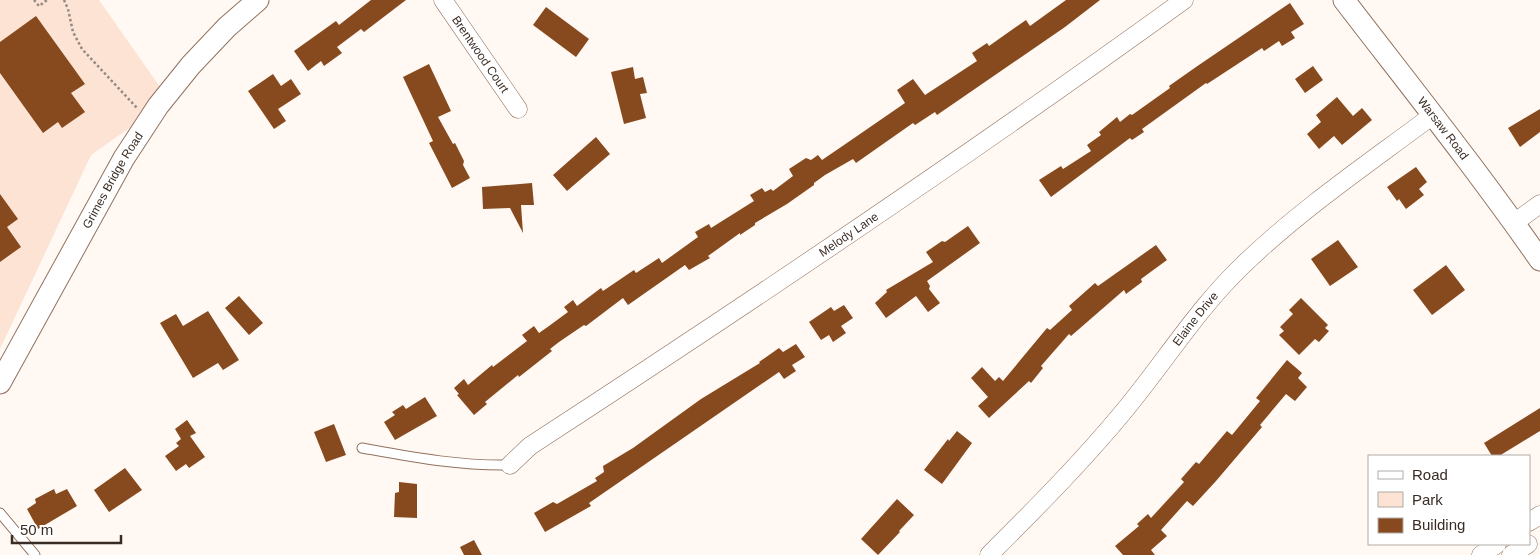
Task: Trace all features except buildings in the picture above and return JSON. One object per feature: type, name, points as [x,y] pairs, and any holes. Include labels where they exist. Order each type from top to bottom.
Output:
[{"type":"street","name":"Grimes Bridge Road","points":[[0,382],[124,158],[149,119],[191,65],[228,27],[258,0]]},
{"type":"street","name":"Brentwood Court","points":[[443,0],[518,109]]},
{"type":"street","name":"Melody Lane","points":[[510,465],[530,446],[687,344],[979,146],[1184,0]]},
{"type":"street","name":"Warsaw Road","points":[[1344,0],[1433,115],[1540,260]]},
{"type":"street","name":"Elaine Drive","points":[[989,555],[1063,480],[1124,411],[1200,311],[1242,265],[1296,218],[1433,115]]},
{"type":"street","points":[[1514,223],[1540,204]]},
{"type":"street","points":[[1481,555],[1496,545]]},
{"type":"street","points":[[1511,555],[1524,545]]},
{"type":"lane","points":[[362,448],[429,461],[479,466],[510,465]]},
{"type":"lane","points":[[0,513],[35,555]]},
{"type":"path","points":[[34,0],[39,6],[47,0]]},
{"type":"path","points":[[64,0],[68,8],[73,32],[82,49],[139,111],[149,119]]},
{"type":"green space","points":[[0,0],[99,0],[169,100],[91,155],[0,349]]}]
